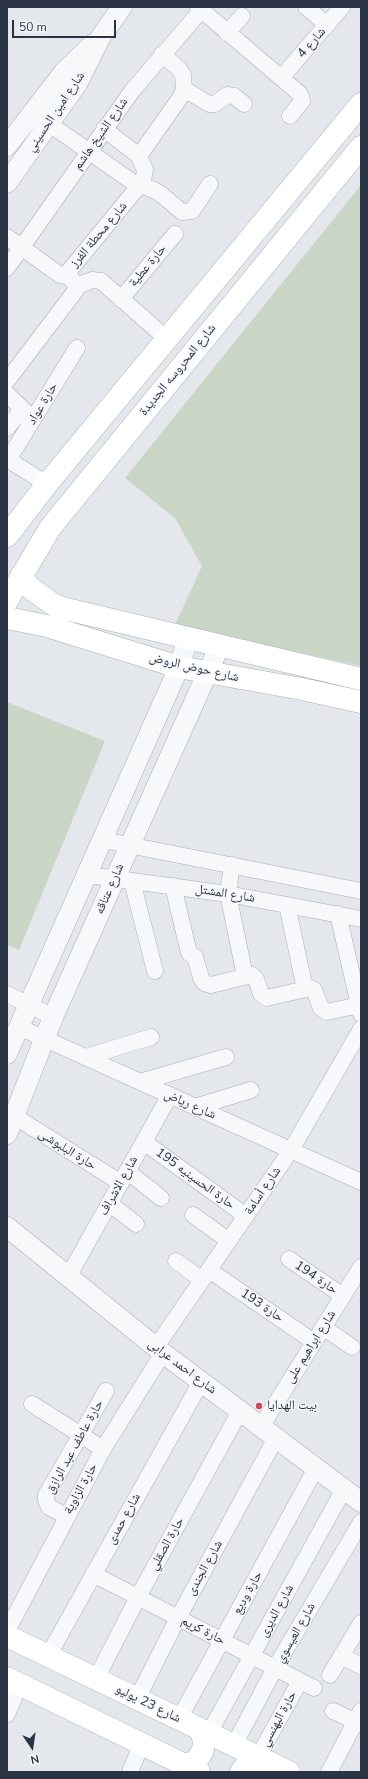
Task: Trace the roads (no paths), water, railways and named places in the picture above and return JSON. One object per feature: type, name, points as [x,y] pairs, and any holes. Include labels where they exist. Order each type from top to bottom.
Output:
[{"type":"main road","points":[[7,536],[47,484],[361,104]]},
{"type":"main road","name":"شارع المحروسه الجديدة","points":[[7,601],[38,545],[58,518],[361,147]]},
{"type":"main road","points":[[33,503],[58,518]]},
{"type":"main road","name":"شارع حوض الروض","points":[[21,576],[28,587],[54,605],[66,610],[361,679]]},
{"type":"main road","name":"شارع حوض الروض","points":[[7,618],[47,626],[179,667],[302,689],[361,702]]},
{"type":"main road","name":"شارع 23 يوليو","points":[[7,1636],[289,1772]]},
{"type":"main road","points":[[14,1681],[192,1769],[193,1763],[203,1750],[204,1742],[202,1734],[195,1726]]},
{"type":"main road","points":[[241,1772],[248,1762],[262,1760]]},
{"type":"street","name":"شارع امين الحسيني","points":[[7,183],[77,84],[100,38],[122,7]]},
{"type":"street","points":[[306,7],[327,25]]},
{"type":"street","name":"شارع 4","points":[[281,78],[342,7]]},
{"type":"street","points":[[201,8],[227,33],[297,90],[302,98],[302,101],[290,116]]},
{"type":"street","name":"شارع الشيخ هاشم","points":[[7,268],[104,129],[162,54],[201,8]]},
{"type":"street","points":[[227,33],[242,16]]},
{"type":"street","name":"شارع امين الحسيني","points":[[7,146],[64,72],[100,38]]},
{"type":"street","points":[[139,156],[182,96],[184,89],[185,82],[179,69],[162,54]]},
{"type":"street","points":[[184,89],[209,104],[215,104],[227,95],[234,96],[244,104]]},
{"type":"street","points":[[48,123],[140,185],[154,190],[182,212],[187,213],[192,211],[210,184]]},
{"type":"street","points":[[104,129],[139,156],[145,170],[143,182],[140,185]]},
{"type":"street","name":"شارع محطة الفرز","points":[[7,381],[76,290],[70,269],[140,185]]},
{"type":"street","name":"حارة عطية","points":[[121,298],[175,234]]},
{"type":"street","points":[[7,237],[60,274],[73,281],[100,281],[167,339]]},
{"type":"street","name":"حارة عواد","points":[[8,460],[28,414],[77,348]]},
{"type":"street","points":[[7,394],[28,414],[7,428]]},
{"type":"street","points":[[8,460],[47,484]]},
{"type":"street","name":"شارع عتاقه","points":[[7,1054],[88,875],[179,667],[188,638]]},
{"type":"street","name":"شارع عتاقه","points":[[11,1125],[53,1017],[123,880],[129,845],[219,646]]},
{"type":"street","points":[[103,840],[361,891]]},
{"type":"street","points":[[232,865],[228,894],[245,976]]},
{"type":"street","name":"شارع المشتل","points":[[88,875],[228,894],[361,919]]},
{"type":"street","points":[[123,880],[155,971]]},
{"type":"street","points":[[173,886],[189,953],[195,957],[202,981],[211,985],[245,976],[255,976],[261,994],[267,998],[310,988],[314,990],[321,1008],[327,1012],[360,1009],[338,914]]},
{"type":"street","points":[[287,905],[305,989]]},
{"type":"street","points":[[7,994],[53,1017]]},
{"type":"street","name":"شارع رياض","points":[[19,1027],[361,1182]]},
{"type":"street","name":"شارع أسامة","points":[[159,1350],[205,1275],[291,1150],[361,1029]]},
{"type":"street","points":[[86,1057],[151,1037]]},
{"type":"street","points":[[140,1082],[226,1057]]},
{"type":"street","points":[[195,1107],[251,1090]]},
{"type":"street","name":"شارع الاشراف","points":[[68,1277],[170,1095]]},
{"type":"street","name":"حارة البلبوشى","points":[[11,1125],[124,1177],[161,1198]]},
{"type":"street","name":"حارة الحسينيه 195","points":[[144,1142],[246,1216]]},
{"type":"street","points":[[109,1203],[136,1224]]},
{"type":"street","points":[[193,1215],[229,1241]]},
{"type":"street","name":"شارع احمد عرابى","points":[[7,1227],[159,1350],[361,1502]]},
{"type":"street","name":"حارة 194","points":[[289,1259],[343,1296]]},
{"type":"street","name":"حارة 193","points":[[176,1261],[205,1275],[314,1342]]},
{"type":"street","name":"شارع ابراهيم على","points":[[269,1432],[314,1342],[343,1296],[357,1284],[361,1267]]},
{"type":"street","points":[[323,1327],[352,1347]]},
{"type":"street","name":"حارة الزاوية","points":[[7,1631],[66,1516],[159,1350]]},
{"type":"street","name":"شارع حمدى","points":[[48,1656],[201,1382]]},
{"type":"street","name":"حارة عاطف عبد الرازق","points":[[66,1516],[49,1507],[46,1496],[106,1391]]},
{"type":"street","points":[[32,1404],[103,1449]]},
{"type":"street","name":"حارة الصقلي","points":[[96,1679],[138,1597],[240,1411]]},
{"type":"street","name":"شارع الجندى","points":[[137,1698],[269,1432]]},
{"type":"street","name":"حارة وديع","points":[[195,1726],[222,1641],[316,1468]]},
{"type":"street","name":"شارع الديرى","points":[[195,1726],[252,1656],[344,1489]]},
{"type":"street","name":"شارع العيسوي","points":[[234,1745],[275,1668],[361,1522]]},
{"type":"street","name":"حارة كريم","points":[[93,1574],[307,1685]]},
{"type":"street","points":[[330,1675],[361,1622]]},
{"type":"street","points":[[341,1656],[361,1666]]},
{"type":"street","points":[[7,1714],[14,1681]]},
{"type":"street","name":"حارة البهنسي","points":[[262,1760],[307,1685]]},
{"type":"street","points":[[329,1772],[359,1718],[333,1711]]},
{"type":"street","points":[[130,1772],[142,1743]]},
{"type":"place","name":"بيت الهدايا","points":[[259,1406]]}]
